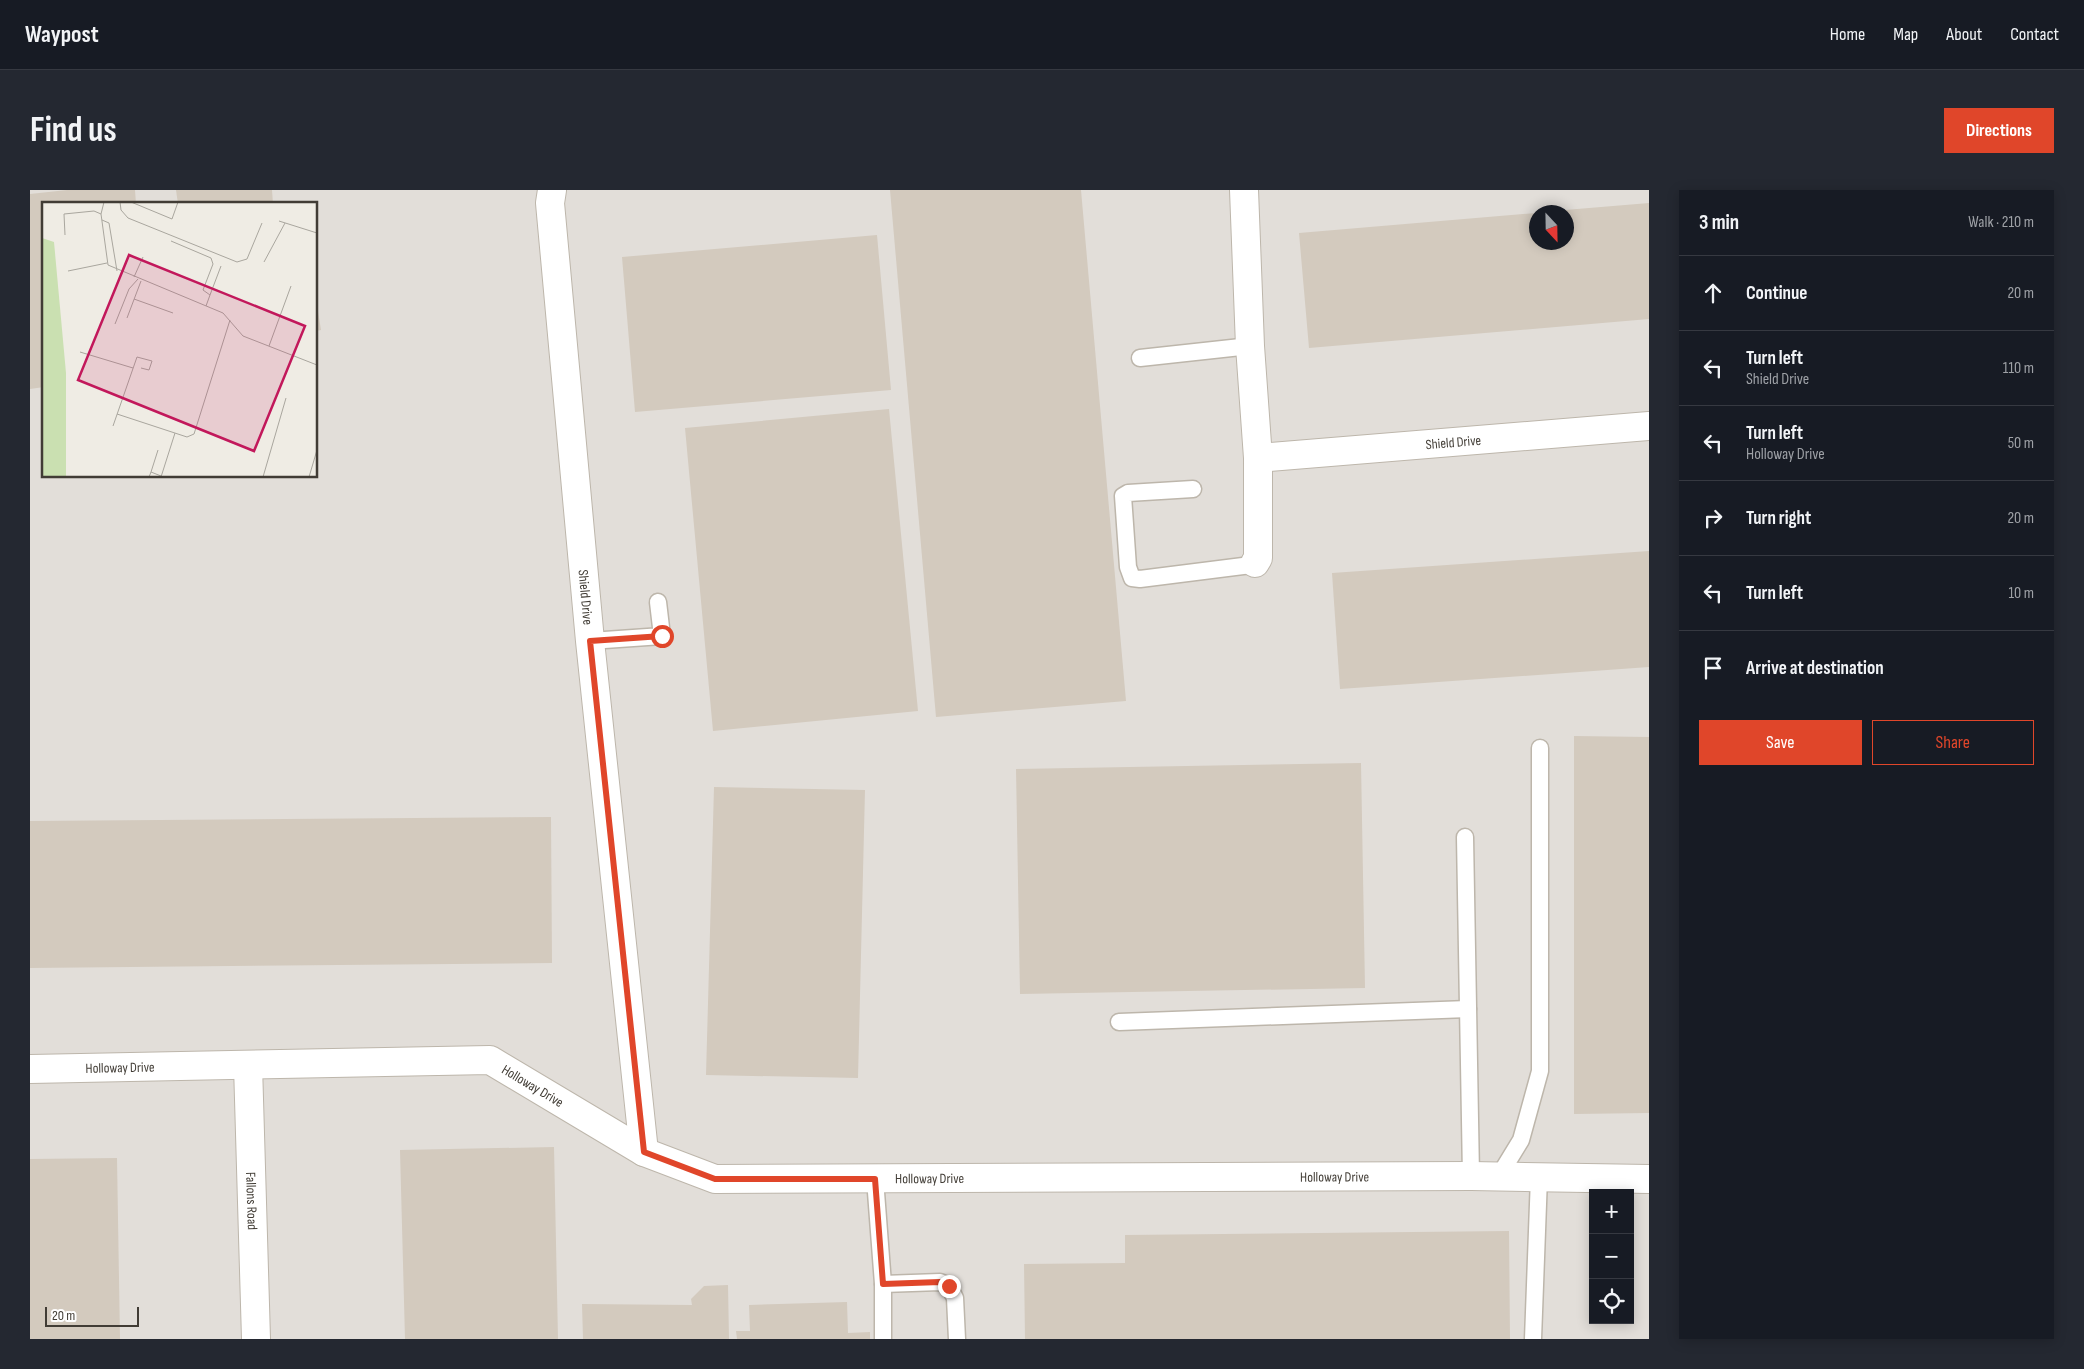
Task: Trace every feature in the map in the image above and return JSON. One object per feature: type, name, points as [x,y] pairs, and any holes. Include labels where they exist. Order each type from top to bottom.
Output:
[{"type":"street","name":"Shield Drive","points":[[552,190],[550,203],[590,641],[644,1152]]},
{"type":"street","points":[[1244,190],[1250,346],[1258,458],[1258,558],[1255,563]]},
{"type":"street","name":"Shield Drive","points":[[1258,458],[1649,426]]},
{"type":"street","name":"Holloway Drive","points":[[30,1069],[490,1060],[644,1152],[715,1179],[1471,1176],[1649,1179]]},
{"type":"street","name":"Fallons Road","points":[[248,1064],[256,1339]]},
{"type":"lane","points":[[1140,358],[1250,346]]},
{"type":"lane","points":[[1193,489],[1125,494],[1123,500],[1128,567],[1132,578],[1140,579],[1251,566],[1255,563]]},
{"type":"lane","points":[[590,641],[662,636],[658,602]]},
{"type":"lane","points":[[1499,1176],[1521,1140],[1540,1071],[1540,748]]},
{"type":"lane","points":[[1465,837],[1471,1176]]},
{"type":"lane","points":[[1119,1022],[1468,1009]]},
{"type":"lane","points":[[1533,1339],[1539,1177]]},
{"type":"lane","points":[[875,1179],[883,1284],[883,1339]]},
{"type":"lane","points":[[883,1284],[940,1282],[949,1286],[955,1298],[957,1339]]},
{"type":"shaded area","points":[[30,190],[1649,190],[1649,1339],[30,1339]]},
{"type":"building","points":[[67,190],[135,190],[136,202],[42,202],[42,387],[30,389],[30,194]]},
{"type":"building","points":[[176,190],[272,190],[273,202],[178,202]]},
{"type":"building","points":[[890,190],[1081,190],[1126,701],[936,717]]},
{"type":"building","points":[[1649,203],[1649,319],[1309,348],[1299,233],[1529,214],[1529,250],[1574,250],[1574,209]]},
{"type":"building","points":[[877,235],[891,390],[635,412],[622,257]]},
{"type":"building","points":[[318,311],[321,330],[318,331]]},
{"type":"building","points":[[889,409],[918,711],[713,731],[685,428]]},
{"type":"building","points":[[1649,551],[1649,667],[1340,689],[1332,573]]},
{"type":"building","points":[[1574,736],[1649,737],[1649,1113],[1574,1114]]},
{"type":"building","points":[[1361,763],[1365,988],[1020,994],[1016,769]]},
{"type":"building","points":[[714,787],[865,790],[858,1078],[706,1075]]},
{"type":"building","points":[[551,817],[552,963],[30,968],[30,821]]},
{"type":"building","points":[[554,1147],[558,1339],[405,1339],[400,1150]]},
{"type":"building","points":[[117,1158],[120,1339],[30,1339],[30,1159]]},
{"type":"building","points":[[1509,1231],[1510,1339],[1025,1339],[1024,1264],[1125,1263],[1125,1235]]},
{"type":"building","points":[[728,1285],[729,1339],[583,1339],[582,1304],[692,1305],[691,1299],[704,1286]]},
{"type":"building","points":[[847,1302],[848,1333],[870,1332],[870,1339],[737,1339],[736,1331],[750,1331],[749,1305]]},
{"type":"route","points":[[662,636],[590,641],[644,1152],[715,1179],[875,1179],[883,1284],[940,1282],[949,1286]]}]
